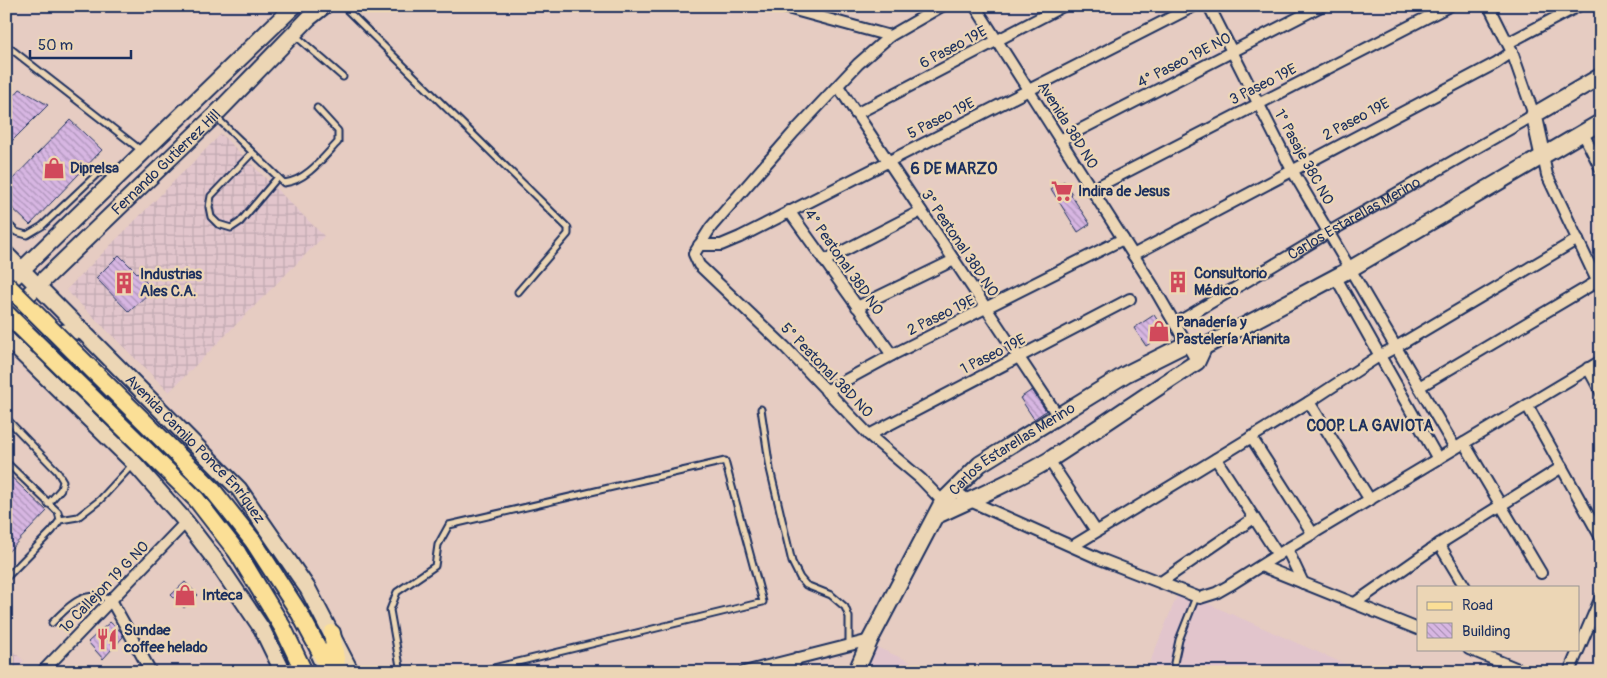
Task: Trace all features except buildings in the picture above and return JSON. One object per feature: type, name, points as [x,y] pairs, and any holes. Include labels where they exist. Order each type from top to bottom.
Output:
[{"type":"main road","name":"Avenida Camilo Ponce Enríquez","points":[[6,285],[211,488],[253,541],[300,614],[331,672]]},
{"type":"main road","points":[[6,314],[196,499],[237,552],[283,628],[304,672]]},
{"type":"main road","points":[[332,633],[338,672]]},
{"type":"street","name":"Fernando Gutierrez Hill","points":[[6,314],[214,116],[324,6]]},
{"type":"street","points":[[780,6],[798,8],[890,36]]},
{"type":"street","points":[[699,246],[712,227],[768,161],[858,64],[890,36],[942,6]]},
{"type":"street","name":"Avenida 38D NO","points":[[975,6],[1133,255],[1197,362]]},
{"type":"street","name":"6 Paseo 19E","points":[[856,114],[1063,6]]},
{"type":"street","name":"5 Paseo 19E","points":[[699,246],[721,245],[740,237],[1194,6]]},
{"type":"street","name":"1° Pasaje 38C NO","points":[[1209,6],[1292,170],[1419,387],[1500,506],[1541,573]]},
{"type":"street","name":"4° Paseo 19E NO","points":[[1060,140],[1321,6]]},
{"type":"street","name":"3 Paseo 19E","points":[[1092,190],[1449,6]]},
{"type":"street","points":[[1419,387],[1599,285],[1547,175],[1534,114],[1510,47],[1489,6]]},
{"type":"street","name":"2 Paseo 19E","points":[[1133,255],[1487,67],[1510,47],[1578,6]]},
{"type":"street","name":"Fernando Gutierrez Hill","points":[[6,285],[293,7]]},
{"type":"street","name":"Carlos Estarellas Merino","points":[[1174,324],[1329,232],[1601,76]]},
{"type":"street","name":"3° Peatonal 38D NO","points":[[838,86],[1058,416]]},
{"type":"street","points":[[1197,362],[1204,347],[1351,268],[1601,122]]},
{"type":"street","points":[[1583,133],[1601,170]]},
{"type":"street","name":"4° Peatonal 38D NO","points":[[789,211],[892,355]]},
{"type":"street","points":[[824,261],[921,211]]},
{"type":"street","points":[[1073,546],[1310,402],[1379,356],[1578,239]]},
{"type":"street","name":"2 Paseo 19E","points":[[826,390],[1123,240]]},
{"type":"street","name":"5° Peatonal 38D NO","points":[[699,246],[694,254],[699,265],[784,346],[869,435],[947,505]]},
{"type":"street","name":"Avenida Camilo Ponce Enríquez","points":[[6,254],[239,489],[308,589],[351,672]]},
{"type":"street","points":[[858,307],[954,260]]},
{"type":"street","points":[[1335,276],[1438,458]]},
{"type":"street","name":"1 Paseo 19E","points":[[869,435],[1130,299]]},
{"type":"street","points":[[39,371],[38,364],[42,350],[51,338],[70,330],[84,332]]},
{"type":"street","points":[[6,338],[134,463],[186,522],[216,561],[262,629],[283,672]]},
{"type":"street","points":[[1186,344],[1204,347]]},
{"type":"street","name":"Carlos Estarellas Merino","points":[[856,672],[870,640],[936,516],[947,505],[954,490],[980,464],[1126,374],[1186,344]]},
{"type":"street","points":[[954,490],[968,500],[1100,559],[1200,598],[1216,593],[1601,361]]},
{"type":"street","name":"Carlos Estarellas Merino","points":[[947,505],[993,491],[1049,460],[1197,362]]},
{"type":"street","points":[[1588,368],[1601,392]]},
{"type":"street","points":[[1310,402],[1370,500]]},
{"type":"street","points":[[1527,405],[1600,536]]},
{"type":"street","points":[[1251,437],[1313,534]]},
{"type":"street","points":[[1216,458],[1254,518],[1283,552],[1303,583]]},
{"type":"street","points":[[1049,460],[1096,531]]},
{"type":"street","points":[[1355,603],[1440,544],[1562,467]]},
{"type":"street","points":[[1160,582],[1254,518]]},
{"type":"street","name":"1º Callejon 19 G NO","points":[[42,672],[186,522]]},
{"type":"street","points":[[1440,544],[1464,586]]},
{"type":"street","points":[[1261,566],[1417,629]]},
{"type":"street","points":[[1580,646],[1601,597]]},
{"type":"street","points":[[111,600],[151,672]]},
{"type":"street","points":[[744,672],[870,640]]},
{"type":"street","points":[[1471,650],[1525,672]]},
{"type":"street","points":[[1569,672],[1578,650]]},
{"type":"street","points":[[792,672],[797,658]]},
{"type":"lane","points":[[343,6],[568,228],[568,234],[518,292]]},
{"type":"lane","points":[[294,34],[343,77]]},
{"type":"lane","points":[[6,45],[144,152]]},
{"type":"lane","points":[[214,116],[284,183],[294,182],[338,142],[338,130],[317,108]]},
{"type":"lane","points":[[252,153],[212,196],[209,207],[211,217],[218,224],[231,228],[240,222],[278,177]]},
{"type":"lane","points":[[6,222],[16,232],[27,235],[42,226],[98,173],[106,172],[118,176]]},
{"type":"lane","points":[[761,409],[770,469],[792,562],[806,585],[831,595],[844,607],[849,616],[849,646]]},
{"type":"lane","points":[[6,418],[57,471],[63,482],[61,489],[48,504]]},
{"type":"lane","points":[[401,672],[390,610],[396,592],[435,566],[438,545],[449,525],[725,461],[763,602],[478,672]]},
{"type":"lane","points":[[6,462],[58,512],[60,520]]},
{"type":"lane","points":[[6,578],[52,531],[60,520],[78,517],[100,500],[134,463]]},
{"type":"lane","points":[[52,623],[76,601],[89,596],[102,596],[111,600]]},
{"type":"lane","points":[[1174,662],[1179,640],[1197,597]]},
{"type":"lane","name":"Avenida Camilo Ponce Enríquez","points":[[300,614],[303,636]]},
{"type":"lane","points":[[283,628],[296,640]]},
{"type":"lane","points":[[312,654],[322,672]]},
{"type":"shaded area","points":[[221,134],[324,236],[169,392],[66,290]]},
{"type":"shaded area","points":[[1179,591],[1363,672],[1146,672]]},
{"type":"shaded area","points":[[6,645],[24,661],[13,672],[6,672]]},
{"type":"shaded area","points":[[876,647],[934,672],[866,672]]},
{"type":"place","name":"Diprelsa","points":[[54,168]]},
{"type":"place","name":"Indira de Jesus","points":[[1062,191]]},
{"type":"place","name":"Consultorio Médico","points":[[1178,282]]},
{"type":"place","name":"Industrias Ales C.A.","points":[[124,283]]},
{"type":"place","name":"Panadería y Pastelería Arianita","points":[[1159,331]]},
{"type":"place","name":"Inteca","points":[[185,595]]},
{"type":"place","name":"Sundae coffee helado","points":[[107,639]]},
{"type":"district","name":"6 DE MARZO","points":[[954,168]]},
{"type":"district","name":"COOP. LA GAVIOTA","points":[[1370,425]]}]
